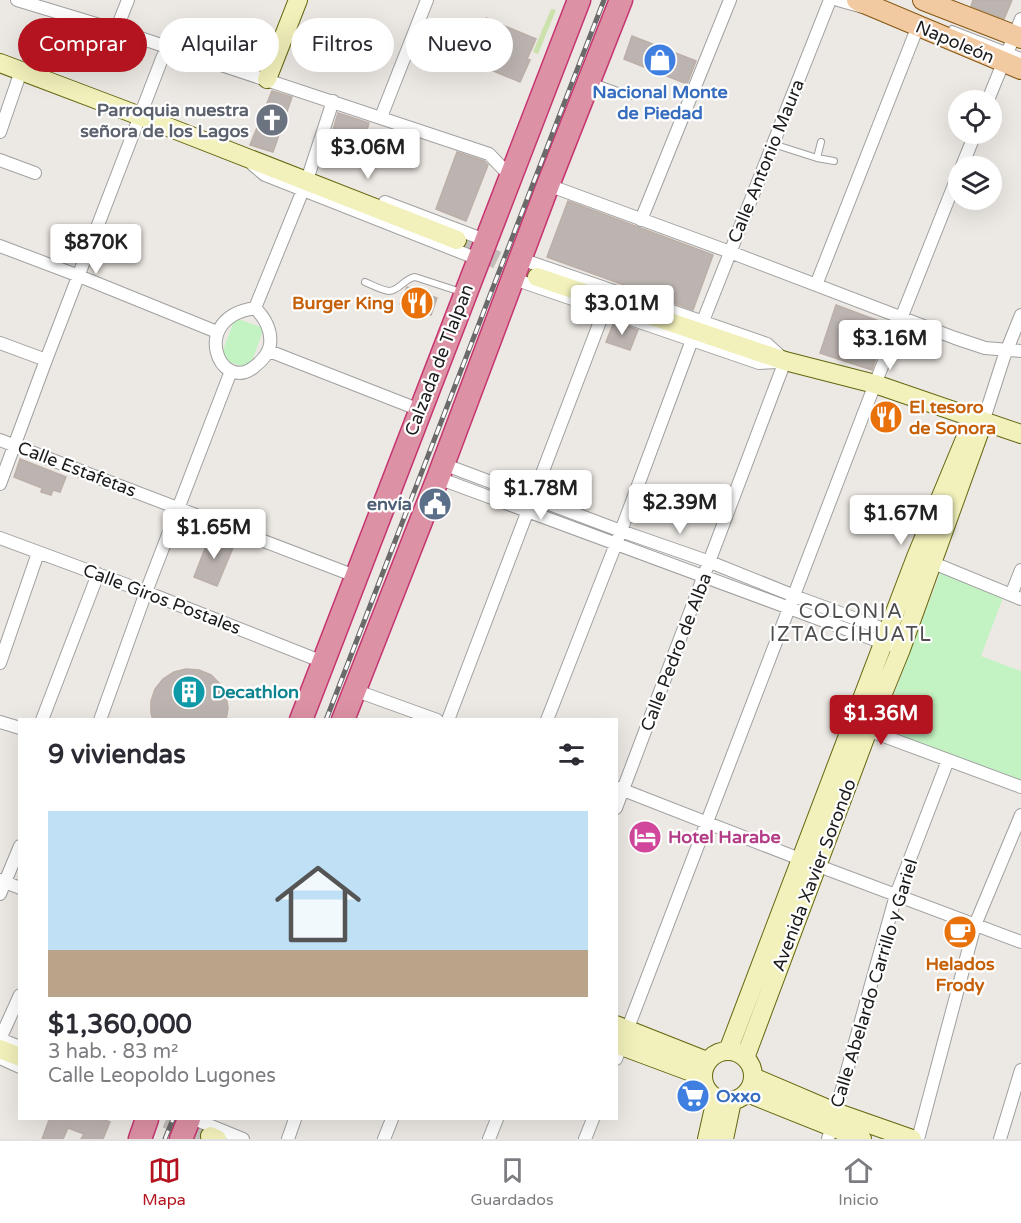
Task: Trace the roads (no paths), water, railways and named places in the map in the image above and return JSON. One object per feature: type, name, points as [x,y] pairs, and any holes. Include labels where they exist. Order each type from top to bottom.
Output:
[{"type":"highway","name":"Calzada de Tlalpan","points":[[302,718],[579,0]]},
{"type":"highway","points":[[344,718],[621,0]]},
{"type":"main road","name":"Napoleón","points":[[857,0],[918,26],[1016,48]]},
{"type":"main road","name":"Napoleón","points":[[923,0],[1016,48]]},
{"type":"street","points":[[17,0],[76,18]]},
{"type":"street","points":[[121,18],[128,0]]},
{"type":"street","points":[[267,79],[298,0]]},
{"type":"street","points":[[381,117],[427,0]]},
{"type":"street","points":[[641,220],[730,0]]},
{"type":"street","name":"Calle Antonio Maura","points":[[703,321],[830,0]]},
{"type":"street","name":"Napoleón","points":[[838,0],[890,14]]},
{"type":"street","points":[[816,285],[918,26]]},
{"type":"street","points":[[993,90],[1016,48]]},
{"type":"street","points":[[0,63],[18,70]]},
{"type":"street","points":[[0,484],[159,67]]},
{"type":"street","points":[[0,132],[21,72]]},
{"type":"street","points":[[24,72],[457,240]]},
{"type":"street","points":[[246,72],[489,154],[510,176]]},
{"type":"street","points":[[309,174],[333,101]]},
{"type":"street","points":[[243,157],[271,160],[309,174],[482,249]]},
{"type":"street","points":[[243,157],[265,175],[303,190],[482,249]]},
{"type":"street","points":[[0,160],[35,173]]},
{"type":"street","points":[[548,185],[985,348],[1021,351]]},
{"type":"street","points":[[255,308],[303,190]]},
{"type":"street","points":[[705,1068],[620,1040],[707,823],[793,595],[948,201]]},
{"type":"street","points":[[0,246],[217,332]]},
{"type":"street","points":[[517,269],[604,311],[759,363],[785,361]]},
{"type":"street","points":[[517,269],[703,321],[767,344],[785,361]]},
{"type":"street","points":[[537,277],[785,361],[875,384],[1021,434]]},
{"type":"street","points":[[255,308],[263,315],[268,326],[271,338],[268,351],[265,358],[248,372],[231,371],[219,360],[216,346],[217,332],[222,323],[230,317],[242,310],[255,308]]},
{"type":"street","points":[[449,718],[604,311]]},
{"type":"street","points":[[978,420],[1021,315]]},
{"type":"street","points":[[548,718],[692,340]]},
{"type":"street","points":[[0,343],[46,360]]},
{"type":"street","points":[[268,351],[420,410]]},
{"type":"street","name":"Calle Pedro de Alba","points":[[620,789],[705,576],[785,361]]},
{"type":"street","points":[[101,718],[146,592],[231,371]]},
{"type":"street","name":"Avenida Xavier Sorondo","points":[[728,1051],[809,862],[978,420]]},
{"type":"street","name":"Calle Estafetas","points":[[0,440],[355,576]]},
{"type":"street","points":[[440,471],[534,498],[710,562],[793,595],[895,640]]},
{"type":"street","points":[[440,471],[528,511],[789,608],[895,640]]},
{"type":"street","name":"Calle Giros Postales","points":[[0,538],[146,592],[323,662]]},
{"type":"street","points":[[0,663],[38,553]]},
{"type":"street","points":[[924,560],[1016,597],[1021,570]]},
{"type":"street","points":[[43,718],[98,574]]},
{"type":"street","points":[[354,690],[431,718]]},
{"type":"street","points":[[0,722],[18,728]]},
{"type":"street","points":[[860,727],[1021,787]]},
{"type":"street","name":"Calle Abelardo Carrillo y Gariel","points":[[831,1126],[896,895],[948,760]]},
{"type":"street","points":[[620,789],[1021,942]]},
{"type":"street","points":[[918,1139],[975,925],[1021,815]]},
{"type":"street","points":[[18,850],[2,886],[18,888]]},
{"type":"street","name":"Avenida Xavier Sorondo","points":[[745,1058],[809,862]]},
{"type":"street","points":[[18,999],[0,1039],[18,1046]]},
{"type":"street","points":[[707,1139],[737,1093],[751,1066],[745,1058],[728,1051],[716,1053],[705,1068],[706,1089],[737,1093],[862,1139]]},
{"type":"street","points":[[4,1058],[18,1066]]},
{"type":"street","points":[[1000,1139],[1021,1070]]},
{"type":"street","points":[[724,1139],[737,1093]]},
{"type":"street","points":[[288,1139],[295,1120]]},
{"type":"street","points":[[384,1139],[392,1120]]},
{"type":"street","points":[[489,1139],[497,1120]]},
{"type":"street","points":[[585,1139],[593,1120]]},
{"type":"street","points":[[831,1126],[912,1139]]},
{"type":"street","points":[[187,1130],[243,1139]]},
{"type":"lane","points":[[942,26],[1016,48]]},
{"type":"lane","points":[[589,80],[632,96]]},
{"type":"lane","points":[[817,158],[821,142]]},
{"type":"lane","points":[[772,144],[834,161]]},
{"type":"lane","points":[[365,282],[390,291],[412,277],[465,293]]},
{"type":"tunnel","points":[[457,240],[527,273]]},
{"type":"tunnel","points":[[169,1120],[210,1136]]},
{"type":"railway","points":[[327,718],[604,0]]},
{"type":"railway","points":[[165,1139],[173,1120]]},
{"type":"place","name":"Nacional Monte de Piedad","points":[[660,60]]},
{"type":"place","name":"Parroquia nuestra señora de los Lagos","points":[[272,120]]},
{"type":"place","name":"Burger King","points":[[417,303]]},
{"type":"place","name":"El tesoro de Sonora","points":[[886,417]]},
{"type":"place","name":"envía","points":[[435,504]]},
{"type":"place","name":"Decathlon","points":[[189,692]]},
{"type":"place","name":"Hotel Harabe","points":[[645,837]]},
{"type":"place","name":"Helados Frody","points":[[960,932]]},
{"type":"place","name":"Oxxo","points":[[693,1096]]},
{"type":"district","name":"COLONIA IZTACCÍHUATL","points":[[851,624]]}]
